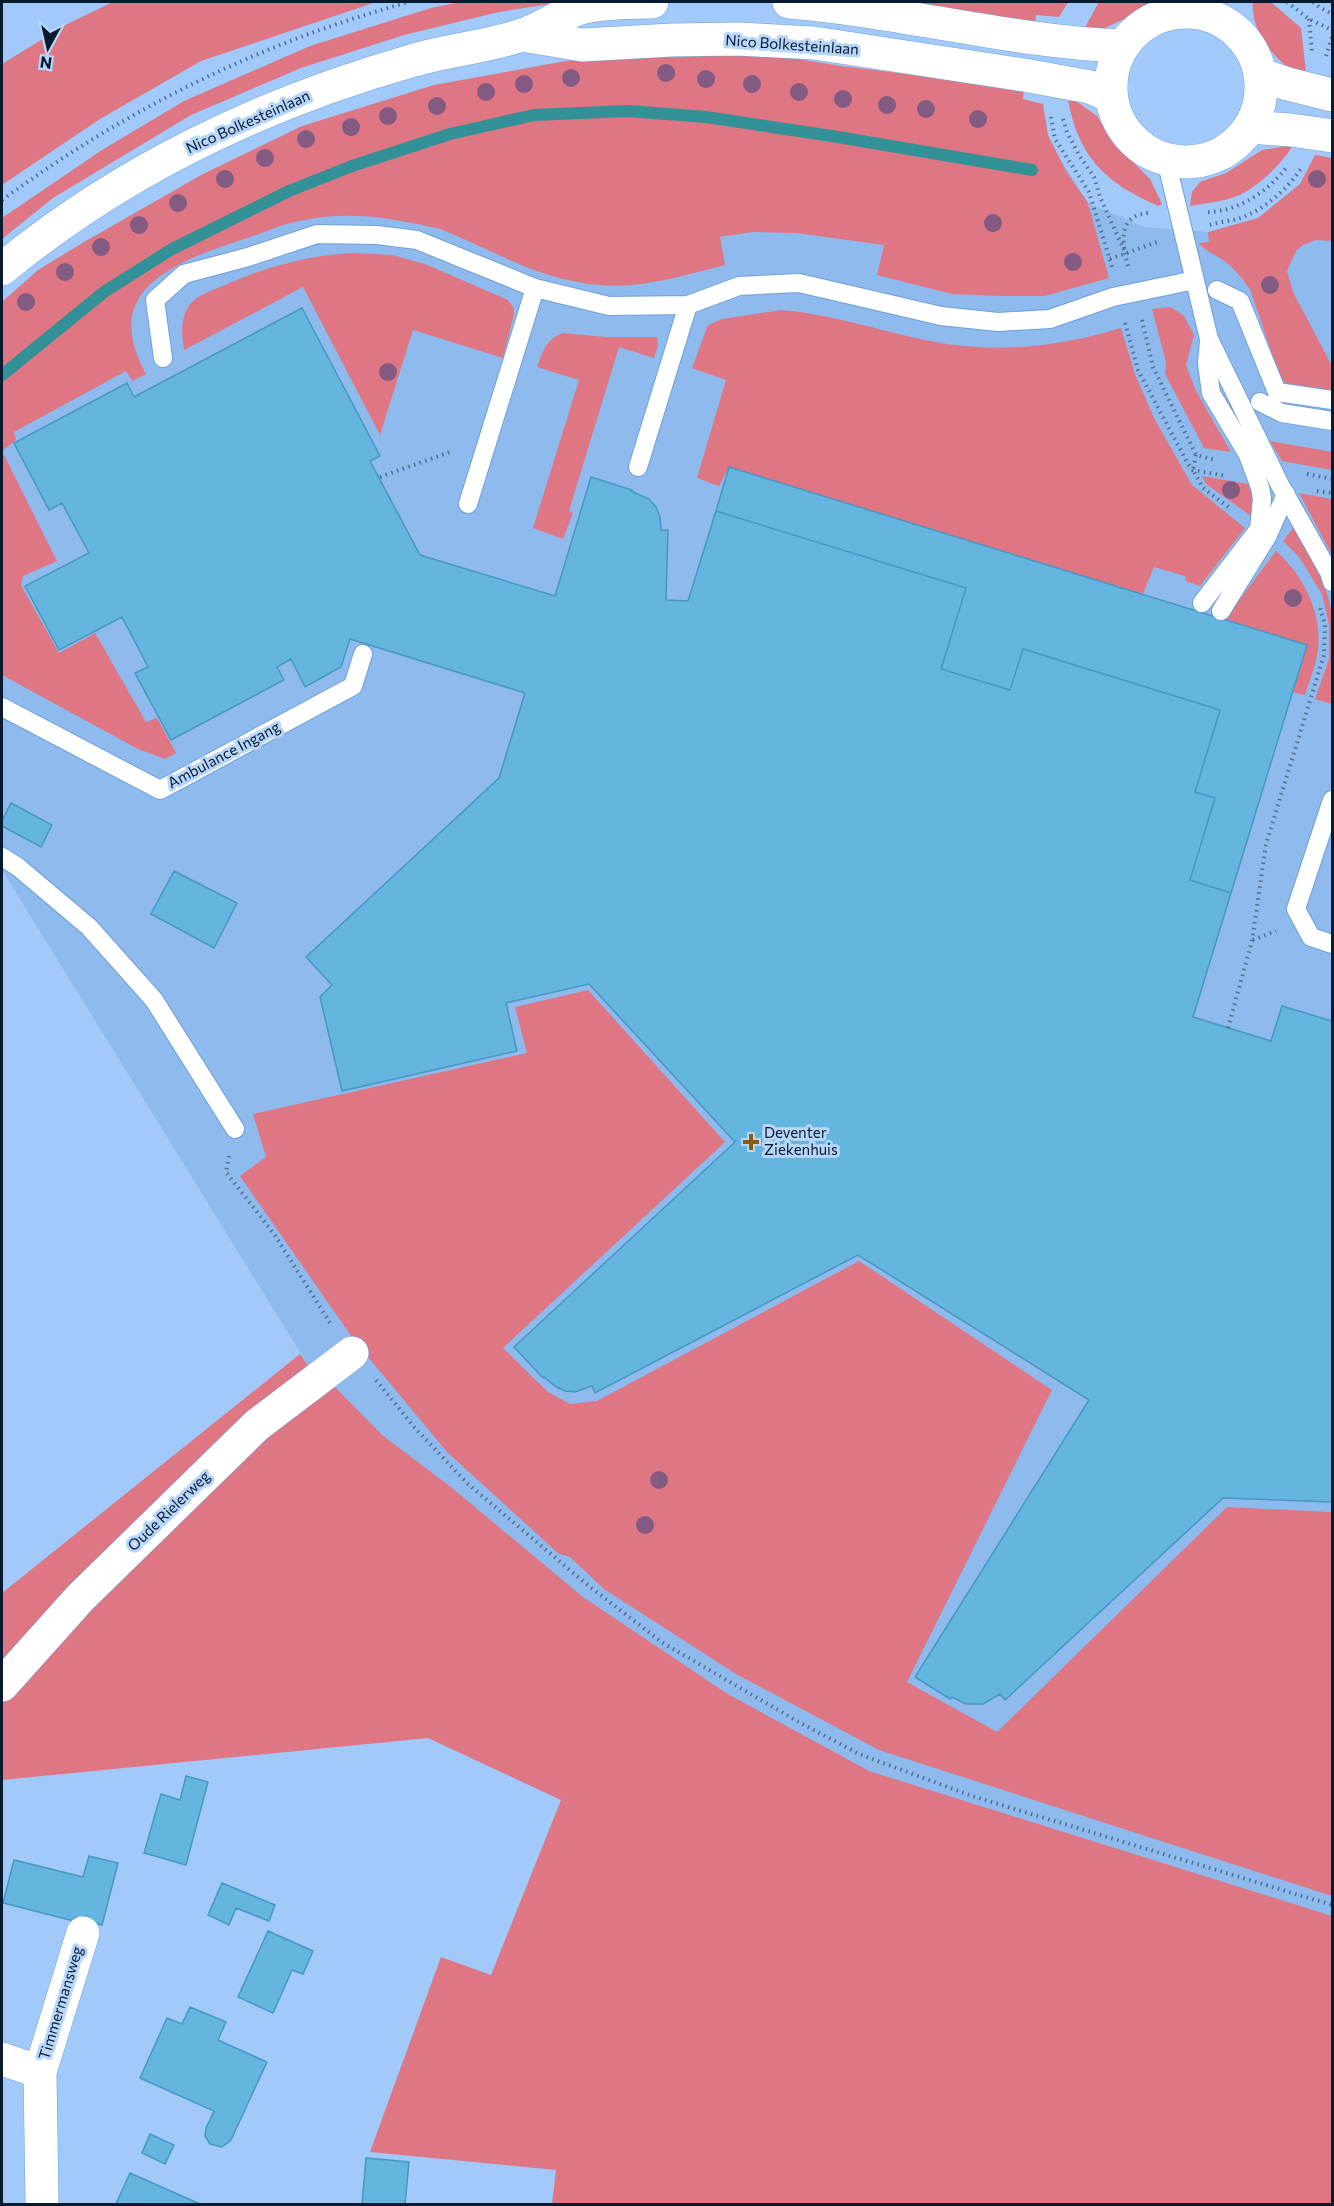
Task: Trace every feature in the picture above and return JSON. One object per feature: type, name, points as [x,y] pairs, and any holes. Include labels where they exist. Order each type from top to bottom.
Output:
[{"type":"street","name":"Nico Bolkesteinlaan","points":[[2,268],[32,244],[133,178],[210,136],[303,96],[401,64],[522,35],[578,9],[652,2]]},
{"type":"street","points":[[789,2],[861,10],[1085,45],[1123,46]]},
{"type":"street","points":[[1173,13],[1194,13],[1213,17],[1231,26],[1245,40],[1255,57],[1261,75],[1262,93],[1258,111],[1250,127],[1228,150],[1198,162],[1182,163],[1149,153],[1124,129],[1115,113],[1111,96],[1113,70],[1123,46],[1136,31],[1154,19],[1173,13]]},
{"type":"street","name":"Nico Bolkesteinlaan","points":[[522,35],[582,45],[683,39],[814,43],[1090,87],[1111,96]]},
{"type":"street","points":[[1261,75],[1332,95]]},
{"type":"street","points":[[1250,127],[1331,135]]},
{"type":"street","name":"Oude Rielerweg","points":[[2,1684],[80,1598],[257,1425],[352,1353]]},
{"type":"street","name":"Timmermansweg","points":[[42,2205],[40,2072],[83,1933]]},
{"type":"street","name":"Timmermansweg","points":[[2,2059],[40,2072]]},
{"type":"lane","points":[[1166,160],[1209,339],[1286,494],[1329,572],[1332,582]]},
{"type":"lane","points":[[162,358],[155,300],[184,274],[248,257],[317,234],[377,235],[417,240],[535,288],[609,306],[688,305],[739,286],[799,283],[941,316],[998,322],[1050,319],[1113,297],[1195,280]]},
{"type":"lane","points":[[468,504],[535,288]]},
{"type":"lane","points":[[1217,290],[1240,301],[1277,392],[1332,400]]},
{"type":"lane","points":[[638,467],[688,305]]},
{"type":"lane","points":[[1202,603],[1258,530],[1262,499],[1248,455],[1211,393],[1207,363],[1209,339]]},
{"type":"lane","points":[[1260,402],[1282,413],[1332,421]]},
{"type":"lane","points":[[1221,611],[1268,535],[1286,494]]},
{"type":"lane","name":"Ambulance Ingang","points":[[2,707],[160,790],[353,686],[363,654]]},
{"type":"lane","points":[[1332,800],[1296,909],[1311,937],[1332,944]]},
{"type":"lane","points":[[2,857],[18,867],[89,927],[153,1000],[235,1129]]},
{"type":"path","points":[[2,200],[123,119],[172,93],[222,69],[313,32],[409,2]]},
{"type":"path","points":[[1287,2],[1309,19],[1332,30]]},
{"type":"path","points":[[1313,2],[1332,14]]},
{"type":"path","points":[[1060,82],[1060,104],[1067,132],[1094,177],[1125,254]]},
{"type":"path","points":[[1110,259],[1183,233],[1239,218],[1279,195],[1296,176],[1314,148],[1326,151],[1331,135]]},
{"type":"path","points":[[380,477],[488,438]]},
{"type":"path","points":[[1197,454],[1194,470],[1203,488],[1258,530]]},
{"type":"path","points":[[1228,1028],[1252,940],[1266,844],[1324,655],[1325,624],[1319,605]]},
{"type":"path","points":[[235,1129],[226,1172],[274,1234],[311,1294],[352,1353],[414,1427],[468,1484],[590,1587],[663,1643],[797,1721],[859,1754],[900,1771],[972,1796],[1332,1905]]},
{"type":"shaded area","points":[[113,2],[376,2],[201,61],[100,119],[2,185],[2,64],[67,24]]},
{"type":"shaded area","points":[[460,2],[562,2],[499,12],[404,35],[301,68],[191,115],[53,198],[2,239],[2,218],[102,150],[184,101],[310,46],[431,8]]},
{"type":"shaded area","points":[[890,2],[1068,2],[1059,17],[1036,15],[1035,26]]},
{"type":"shaded area","points":[[1099,2],[1159,2],[1097,32],[1083,31]]},
{"type":"shaded area","points":[[1253,2],[1271,2],[1301,28],[1306,73],[1288,67],[1268,47],[1255,20]]},
{"type":"shaded area","points":[[672,52],[763,53],[841,66],[1024,88],[1023,99],[1043,104],[1048,135],[1066,171],[1088,203],[1109,278],[1045,296],[952,294],[877,275],[884,245],[796,233],[753,232],[720,237],[725,265],[647,283],[600,285],[578,282],[538,271],[437,228],[375,217],[318,218],[289,223],[213,249],[165,273],[142,294],[135,306],[132,318],[134,345],[146,374],[132,381],[126,371],[14,432],[16,440],[2,451],[2,302],[38,270],[203,174],[302,126],[434,85],[566,61]]},
{"type":"shaded area","points":[[1068,101],[1076,101],[1097,116],[1112,141],[1150,179],[1162,204],[1158,206],[1123,188],[1098,166],[1080,138]]},
{"type":"shaded area","points":[[1293,145],[1269,174],[1245,192],[1226,200],[1190,206],[1192,192],[1200,182],[1226,173],[1262,150]]},
{"type":"shaded area","name":"Deventer Ziekenhuis","points":[[1315,155],[1332,158],[1332,1941],[911,1813],[620,1657],[311,1370],[2,870],[2,352],[213,208],[1062,162],[1088,203],[1144,227],[1208,232],[1258,218],[1300,184]]},
{"type":"shaded area","points":[[1315,155],[1332,158],[1332,241],[1316,240],[1303,245],[1296,251],[1287,271],[1293,292],[1332,366],[1332,392],[1290,386],[1280,378],[1250,289],[1231,266],[1199,243],[1209,242],[1208,232],[1258,218],[1300,184]]},
{"type":"shaded area","points":[[354,253],[392,255],[425,264],[508,300],[514,308],[514,314],[503,358],[413,330],[380,435],[303,287],[184,350],[183,319],[193,301],[201,295],[252,274],[286,264],[319,256]]},
{"type":"shaded area","points":[[1171,307],[1184,316],[1194,335],[1186,365],[1195,389],[1231,452],[1204,448],[1165,374],[1166,362],[1152,309]]},
{"type":"shaded area","points":[[781,310],[837,319],[930,341],[978,347],[1026,347],[1050,344],[1121,328],[1135,374],[1154,418],[1192,485],[1245,528],[1200,586],[1186,581],[1185,576],[1154,567],[1143,594],[729,467],[719,486],[697,478],[726,380],[692,368],[708,325],[722,319]]},
{"type":"shaded area","points":[[563,333],[606,337],[657,337],[658,345],[654,358],[619,347],[569,511],[573,513],[563,539],[533,528],[579,380],[537,367],[549,342]]},
{"type":"shaded area","points":[[1270,441],[1332,452],[1332,470],[1282,461]]},
{"type":"shaded area","points":[[2,451],[57,561],[23,576],[21,585],[59,653],[95,633],[146,722],[157,718],[176,753],[165,759],[138,749],[2,675]]},
{"type":"shaded area","points":[[1202,476],[1248,484],[1252,495],[1251,516],[1206,484]]},
{"type":"shaded area","points":[[1299,493],[1332,499],[1332,555]]},
{"type":"shaded area","points":[[1294,527],[1317,570],[1330,604],[1333,638],[1332,704],[1315,699],[1329,659],[1329,625],[1322,594],[1299,557],[1283,541]]},
{"type":"shaded area","points":[[1276,551],[1303,583],[1317,622],[1318,650],[1305,695],[1293,692],[1307,645],[1225,619]]},
{"type":"shaded area","points":[[588,990],[725,1142],[503,1348],[548,1392],[570,1404],[597,1401],[859,1261],[1052,1390],[907,1682],[997,1732],[1227,1507],[1332,1512],[1332,1896],[879,1750],[736,1674],[604,1589],[570,1557],[559,1554],[447,1452],[354,1340],[240,1176],[266,1157],[253,1114],[527,1053],[515,1007]]},
{"type":"shaded area","points":[[300,1354],[311,1370],[2,1675],[2,1593]]},
{"type":"shaded area","points":[[329,1381],[382,1435],[452,1488],[583,1597],[726,1693],[869,1771],[1332,1916],[1332,2204],[552,2204],[556,2170],[370,2152],[441,1957],[491,1975],[561,1800],[428,1738],[2,1780],[2,1701],[185,1503]]},
{"type":"building","points":[[302,308],[380,456],[370,461],[420,555],[555,596],[591,477],[632,490],[649,499],[656,507],[661,530],[668,530],[666,600],[688,601],[716,511],[966,588],[941,669],[1010,690],[1023,649],[1220,710],[1195,792],[1215,798],[1190,880],[1231,893],[1193,1017],[1271,1041],[1282,1006],[1332,1021],[1332,1502],[1223,1498],[1005,1700],[1000,1694],[983,1704],[966,1704],[952,1697],[950,1699],[915,1677],[1089,1400],[858,1255],[595,1393],[592,1386],[575,1392],[556,1387],[543,1378],[514,1347],[735,1142],[589,984],[506,1003],[517,1051],[342,1091],[320,997],[332,985],[306,957],[499,778],[525,693],[350,639],[341,667],[305,687],[291,659],[277,667],[284,680],[171,740],[135,673],[148,667],[122,617],[59,650],[25,586],[89,553],[62,503],[49,510],[14,443],[127,383],[134,397]]},
{"type":"building","points":[[729,467],[1307,645],[1231,893],[1190,880],[1215,798],[1195,792],[1220,710],[1023,649],[1010,690],[941,669],[966,588],[716,511]]},
{"type":"building","points":[[11,803],[52,825],[41,847],[2,826],[2,821]]},
{"type":"building","points":[[174,871],[237,903],[214,948],[151,914]]},
{"type":"building","points":[[186,1776],[208,1782],[186,1865],[144,1853],[161,1794],[180,1800]]},
{"type":"building","points":[[89,1856],[118,1863],[102,1925],[75,1918],[74,1921],[3,1903],[14,1860],[83,1877]]},
{"type":"building","points":[[222,1883],[275,1905],[269,1921],[236,1908],[229,1925],[208,1915]]},
{"type":"building","points":[[268,1931],[313,1951],[303,1974],[292,1970],[273,2013],[238,1997]]},
{"type":"building","points":[[190,2007],[226,2022],[218,2040],[267,2062],[231,2140],[222,2147],[210,2144],[205,2136],[214,2111],[140,2078],[167,2018],[182,2024]]},
{"type":"building","points":[[150,2134],[174,2145],[165,2164],[142,2153]]},
{"type":"building","points":[[366,2158],[409,2162],[405,2204],[362,2204]]},
{"type":"building","points":[[130,2173],[200,2204],[116,2204]]},
{"type":"waterway","points":[[2,375],[104,292],[172,249],[289,191],[352,166],[450,134],[534,115],[628,111],[706,117],[1032,170]]},
{"type":"place","name":"Deventer Ziekenhuis","points":[[751,1142]]}]
